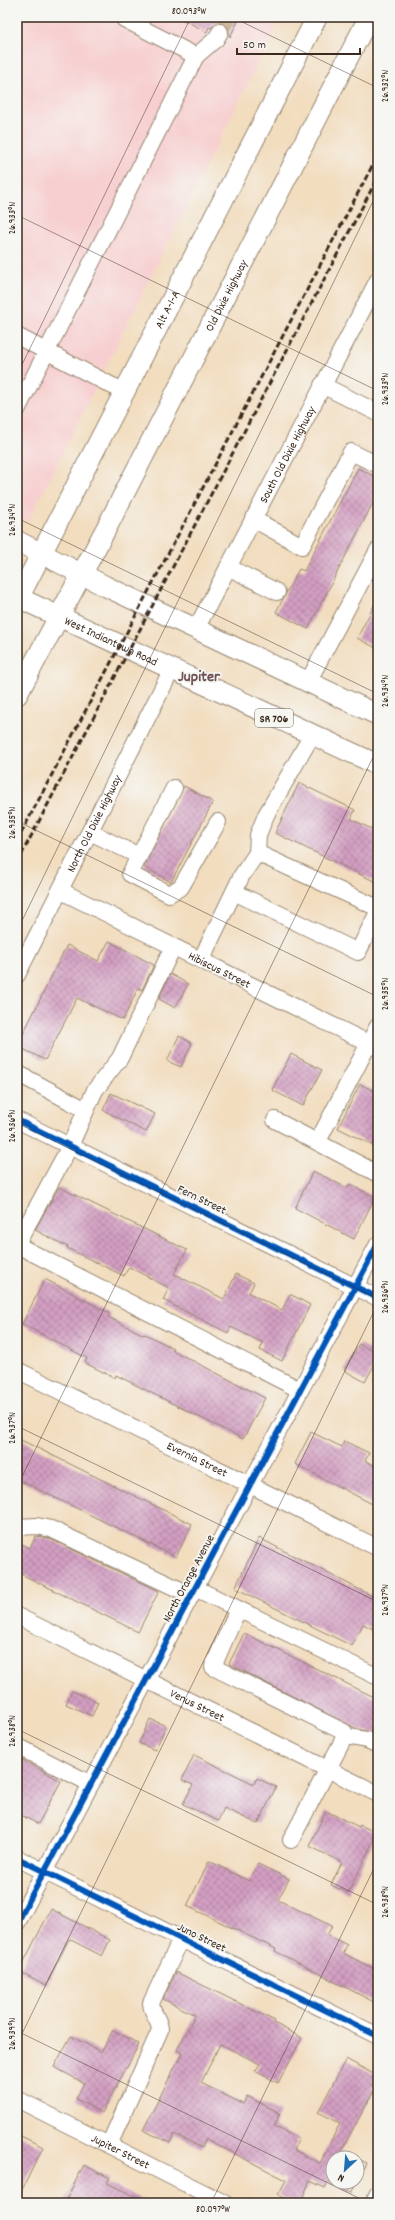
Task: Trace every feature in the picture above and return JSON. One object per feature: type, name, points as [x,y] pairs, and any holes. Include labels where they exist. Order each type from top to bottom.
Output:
[{"type":"main road","name":"Alt A-1-A","points":[[18,599],[317,17]]},
{"type":"main road","name":"Old Dixie Highway","points":[[82,574],[369,17]]},
{"type":"main road","points":[[17,541],[196,629],[378,715]]},
{"type":"main road","points":[[17,695],[82,574]]},
{"type":"main road","name":"West Indiantown Road","points":[[18,599],[171,671],[312,735],[372,760]]},
{"type":"street","points":[[125,17],[124,19],[196,56]]},
{"type":"street","points":[[17,410],[196,56],[216,39],[220,32]]},
{"type":"street","name":"South Old Dixie Highway","points":[[196,629],[378,280]]},
{"type":"street","points":[[17,336],[124,392]]},
{"type":"street","points":[[322,385],[378,413]]},
{"type":"street","points":[[253,519],[302,546],[351,452],[378,465]]},
{"type":"street","points":[[308,682],[373,571],[378,550]]},
{"type":"street","points":[[228,567],[277,592]]},
{"type":"street","name":"North Old Dixie Highway","points":[[17,975],[61,891],[171,671]]},
{"type":"street","points":[[201,960],[242,875],[257,853],[258,835],[266,815],[312,735]]},
{"type":"street","points":[[174,788],[130,874],[169,894],[181,887],[218,822]]},
{"type":"street","points":[[90,832],[139,856]]},
{"type":"street","points":[[257,853],[378,908]]},
{"type":"street","name":"Hibiscus Street","points":[[61,891],[374,1045]]},
{"type":"street","points":[[234,892],[358,952],[378,912]]},
{"type":"street","points":[[173,947],[120,1058],[95,1090],[70,1146],[17,1245],[300,1390]]},
{"type":"street","points":[[318,1141],[374,1045],[378,1026]]},
{"type":"street","points":[[17,1072],[86,1110]]},
{"type":"street","name":"Fern Street","points":[[17,1120],[378,1298]]},
{"type":"street","points":[[275,1120],[318,1141],[378,1174]]},
{"type":"street","name":"North Orange Avenue","points":[[17,1923],[378,1244]]},
{"type":"street","name":"Evernia Street","points":[[17,1370],[378,1548]]},
{"type":"street","points":[[17,1527],[51,1529],[193,1592],[238,1609],[378,1677]]},
{"type":"street","points":[[238,1609],[213,1667],[344,1732],[345,1736]]},
{"type":"street","name":"Venus Street","points":[[17,1616],[378,1794]]},
{"type":"street","points":[[345,1736],[367,1740],[378,1745]]},
{"type":"street","points":[[291,1840],[326,1769],[345,1736]]},
{"type":"street","points":[[17,1746],[91,1784]]},
{"type":"street","name":"Juno Street","points":[[17,1858],[378,2036]]},
{"type":"street","points":[[109,2145],[160,2030],[160,2023],[152,2013],[151,2003],[181,1939]]},
{"type":"street","name":"Jupiter Street","points":[[17,2099],[224,2203]]},
{"type":"street","points":[[373,2203],[378,2193]]},
{"type":"shaded area","points":[[17,17],[281,17],[28,522],[17,516]]},
{"type":"building","points":[[178,17],[240,17],[230,37],[228,28],[224,24],[216,24],[211,28],[209,27],[207,32]]},
{"type":"building","points":[[358,468],[378,478],[378,493],[308,629],[276,612],[299,569],[304,571]]},
{"type":"building","points":[[378,598],[378,649],[357,638]]},
{"type":"building","points":[[299,783],[355,810],[351,819],[378,832],[378,883],[275,833]]},
{"type":"building","points":[[184,786],[213,802],[171,882],[144,867]]},
{"type":"building","points":[[109,941],[154,965],[142,990],[138,988],[123,1020],[77,998],[45,1060],[17,1046],[67,945],[98,961]]},
{"type":"building","points":[[170,974],[188,984],[175,1008],[159,999]]},
{"type":"building","points":[[179,1036],[192,1043],[181,1067],[167,1061]]},
{"type":"building","points":[[291,1054],[322,1070],[303,1106],[272,1090]]},
{"type":"building","points":[[360,1084],[378,1093],[378,1148],[338,1128]]},
{"type":"building","points":[[111,1093],[155,1114],[146,1132],[103,1110]]},
{"type":"building","points":[[313,1171],[347,1188],[349,1184],[375,1197],[354,1239],[295,1208]]},
{"type":"building","points":[[59,1187],[187,1250],[174,1274],[224,1299],[236,1274],[254,1283],[249,1293],[282,1310],[290,1294],[310,1305],[282,1361],[260,1350],[263,1343],[231,1327],[228,1333],[163,1300],[169,1288],[129,1267],[124,1276],[67,1248],[68,1247],[35,1230]]},
{"type":"building","points":[[45,1279],[109,1313],[108,1317],[173,1348],[172,1350],[265,1398],[243,1439],[116,1375],[115,1378],[85,1363],[87,1358],[22,1324]]},
{"type":"building","points":[[359,1344],[378,1354],[378,1358],[365,1382],[344,1370]]},
{"type":"building","points":[[311,1432],[342,1447],[344,1441],[369,1453],[365,1461],[378,1467],[378,1507],[295,1464]]},
{"type":"building","points":[[17,1438],[192,1524],[176,1557],[17,1479]]},
{"type":"building","points":[[36,1536],[48,1538],[159,1591],[138,1632],[17,1572],[17,1542],[30,1548]]},
{"type":"building","points":[[259,1538],[378,1599],[378,1631],[363,1624],[352,1646],[235,1588]]},
{"type":"building","points":[[244,1633],[378,1699],[378,1735],[355,1728],[229,1664]]},
{"type":"building","points":[[72,1691],[98,1702],[92,1716],[66,1704]]},
{"type":"building","points":[[150,1719],[166,1726],[155,1750],[139,1743]]},
{"type":"building","points":[[194,1755],[254,1784],[257,1778],[276,1787],[258,1824],[224,1808],[218,1821],[183,1804],[193,1785],[182,1780]]},
{"type":"building","points":[[17,1757],[61,1781],[38,1824],[17,1813]]},
{"type":"building","points":[[326,1811],[359,1827],[360,1825],[377,1833],[348,1893],[331,1885],[342,1862],[309,1846]]},
{"type":"building","points":[[209,1861],[249,1881],[258,1864],[289,1879],[278,1900],[332,1926],[327,1935],[347,1945],[343,1953],[378,1971],[378,1994],[374,2002],[275,1951],[276,1949],[187,1906]]},
{"type":"building","points":[[51,1909],[110,1940],[102,1956],[69,1939],[46,1985],[19,1971]]},
{"type":"building","points":[[176,1972],[275,2021],[274,2023],[302,2038],[278,2083],[255,2071],[260,2064],[220,2044],[201,2083],[243,2104],[247,2096],[280,2113],[274,2126],[299,2139],[294,2150],[320,2163],[325,2153],[325,2188],[310,2181],[300,2203],[295,2203],[278,2195],[286,2180],[206,2139],[202,2148],[174,2134],[170,2143],[143,2130],[182,2053],[177,2050],[195,2015],[163,1999]]},
{"type":"building","points":[[113,2030],[139,2044],[102,2113],[76,2099],[84,2083],[54,2067],[71,2036],[101,2052]]},
{"type":"building","points":[[346,2059],[377,2076],[372,2087],[375,2089],[342,2150],[326,2150],[340,2123],[318,2112]]},
{"type":"building","points":[[17,2134],[43,2147],[17,2200]]},
{"type":"building","points":[[84,2165],[110,2178],[107,2183],[149,2203],[64,2203]]},
{"type":"building","points":[[345,2190],[353,2190],[351,2193]]},
{"type":"tunnel","points":[[220,32],[228,17]]},
{"type":"railway","points":[[17,841],[378,155]]},
{"type":"railway","points":[[17,863],[378,177]]},
{"type":"cycle path","points":[[17,1120],[378,1298]]},
{"type":"cycle path","points":[[17,1923],[378,1244]]},
{"type":"cycle path","points":[[17,1858],[378,2036]]},
{"type":"district","name":"Jupiter","points":[[199,675]]}]
